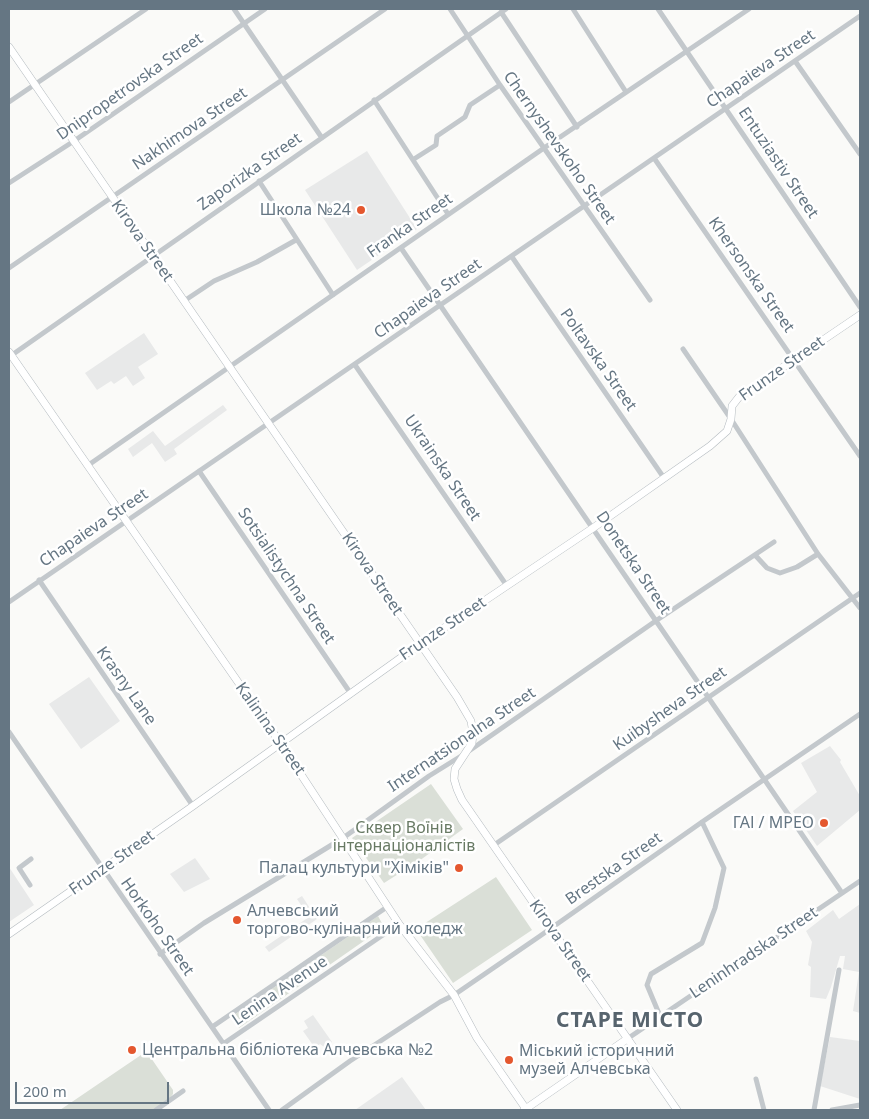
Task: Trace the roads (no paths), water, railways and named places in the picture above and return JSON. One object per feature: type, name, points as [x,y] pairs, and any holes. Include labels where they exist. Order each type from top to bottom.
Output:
[{"type":"street","points":[[9,102],[146,9]]},
{"type":"street","points":[[234,9],[322,138]]},
{"type":"street","name":"Dnipropetrovska Street","points":[[9,183],[74,141],[265,9]]},
{"type":"street","name":"Nakhimova Street","points":[[9,268],[385,9]]},
{"type":"street","name":"Chernyshevskoho Street","points":[[450,9],[650,300]]},
{"type":"street","points":[[573,9],[626,92]]},
{"type":"street","name":"Entuziastiv Street","points":[[658,9],[860,306]]},
{"type":"street","name":"Franka Street","points":[[88,466],[448,214],[749,9]]},
{"type":"street","points":[[503,10],[577,127]]},
{"type":"street","name":"Zaporizka Street","points":[[10,355],[503,10]]},
{"type":"street","name":"Chapaieva Street","points":[[9,602],[860,16]]},
{"type":"street","name":"Kirova Street","points":[[9,47],[457,697],[470,721],[473,734],[472,743],[455,769],[454,779],[457,789],[551,929],[677,1110]]},
{"type":"street","points":[[796,61],[860,154]]},
{"type":"street","points":[[414,159],[436,145],[437,136],[465,117],[470,105],[500,84]]},
{"type":"street","points":[[374,100],[448,214]]},
{"type":"street","name":"Khersonska Street","points":[[654,158],[795,359],[860,456]]},
{"type":"street","points":[[259,181],[333,296]]},
{"type":"street","points":[[184,301],[214,281],[257,262],[296,240]]},
{"type":"street","name":"Donetska Street","points":[[401,248],[842,893]]},
{"type":"street","name":"Poltavska Street","points":[[512,257],[664,478]]},
{"type":"street","name":"Frunze Street","points":[[9,934],[194,806],[420,644],[593,528],[722,437],[727,431],[731,419],[732,406],[739,398],[860,314]]},
{"type":"street","points":[[683,349],[731,419],[818,554],[860,608]]},
{"type":"street","name":"Kalinina Street","points":[[10,355],[281,744],[399,924],[454,995],[477,1038],[525,1110]]},
{"type":"street","name":"Ukrainska Street","points":[[355,365],[507,586]]},
{"type":"street","name":"Sotsialistychna Street","points":[[199,471],[351,694]]},
{"type":"street","name":"Internatsionalna Street","points":[[160,954],[204,924],[343,838],[429,776],[466,753],[657,620],[774,542]]},
{"type":"street","points":[[755,555],[766,568],[780,572],[798,567],[818,554]]},
{"type":"street","name":"Krasny Lane","points":[[39,580],[194,806]]},
{"type":"street","name":"Kuibysheva Street","points":[[494,845],[860,593]]},
{"type":"street","name":"Brestska Street","points":[[282,1110],[350,1062],[440,1002],[454,995],[551,929],[702,822],[860,714]]},
{"type":"street","name":"Horkoho Street","points":[[9,732],[269,1110]]},
{"type":"street","points":[[660,1016],[647,985],[651,974],[702,943],[715,908],[724,868],[702,822]]},
{"type":"street","points":[[30,859],[19,868],[30,885]]},
{"type":"street","name":"Leninhradska Street","points":[[525,1110],[860,881]]},
{"type":"street","name":"Lenina Avenue","points":[[212,1027],[387,906]]},
{"type":"street","name":"Lenina Avenue","points":[[224,1044],[399,924]]},
{"type":"street","points":[[814,1110],[840,970]]},
{"type":"street","points":[[756,1079],[764,1110]]},
{"type":"street","points":[[156,1110],[183,1091]]},
{"type":"street","points":[[832,1110],[860,1105]]},
{"type":"place","name":"Школа №24","points":[[361,210]]},
{"type":"place","name":"ГАІ / МРЕО","points":[[824,823]]},
{"type":"place","name":"Палац культури \"Хіміків\"","points":[[459,868]]},
{"type":"place","name":"Алчевський торгово-кулінарний коледж","points":[[237,920]]},
{"type":"place","name":"Центральна бібліотека Алчевська №2","points":[[132,1050]]},
{"type":"place","name":"Міський історичний музей Алчевська","points":[[509,1060]]},
{"type":"district","name":"СТАРЕ МІСТО","points":[[630,1021]]},
{"type":"park label","name":"Сквер Воїнів інтернаціоналістів","points":[[404,837]]}]
